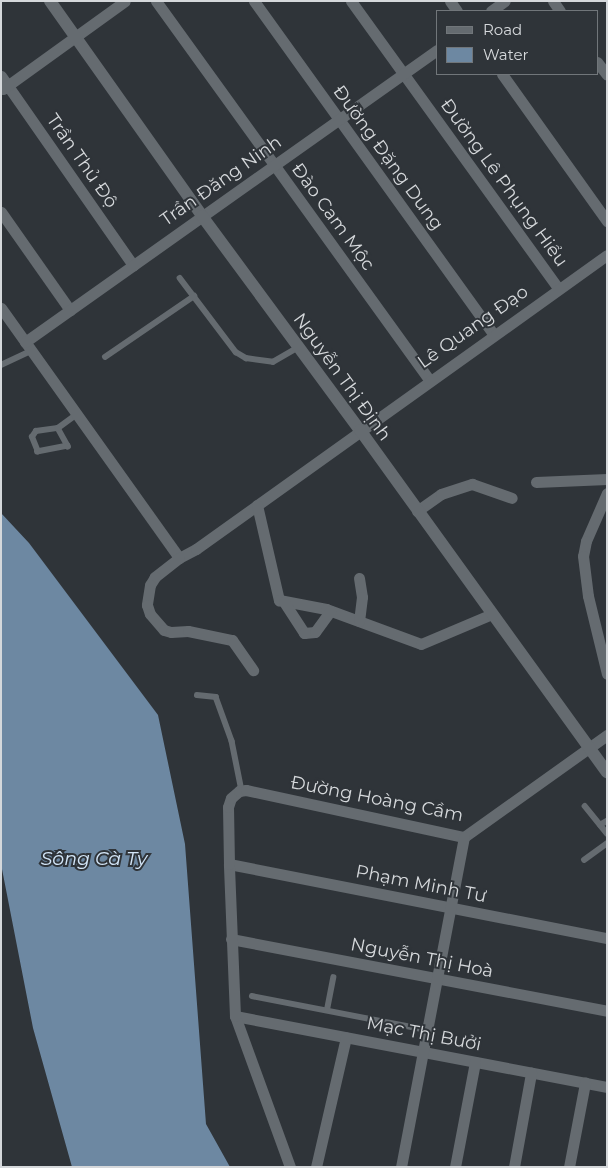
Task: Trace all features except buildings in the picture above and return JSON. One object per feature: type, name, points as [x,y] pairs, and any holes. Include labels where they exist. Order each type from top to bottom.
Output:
[{"type":"street","name":"Nguyễn Thị Định","points":[[50,1],[202,216],[360,430],[607,772]]},
{"type":"street","points":[[3,84],[76,38],[126,1]]},
{"type":"street","name":"Đào Cam Mộc","points":[[156,1],[429,380]]},
{"type":"street","name":"Đường Đặng Dung","points":[[254,1],[494,335]]},
{"type":"street","name":"Đường Lê Phụng Hiểu","points":[[351,1],[558,288]]},
{"type":"street","points":[[492,10],[505,1]]},
{"type":"street","name":"Trần Đăng Ninh","points":[[28,346],[70,310],[436,51]]},
{"type":"street","points":[[598,63],[607,76]]},
{"type":"street","points":[[503,75],[607,221]]},
{"type":"street","name":"Trần Thủ Độ","points":[[3,84],[133,265]]},
{"type":"street","points":[[1,212],[70,310]]},
{"type":"street","name":"Lê Quang Đạo","points":[[253,670],[232,640],[188,631],[171,632],[164,630],[150,614],[147,605],[150,586],[155,577],[179,558],[607,254]]},
{"type":"street","points":[[1,308],[179,558]]},
{"type":"street","points":[[536,482],[607,479]]},
{"type":"street","points":[[417,511],[441,494],[472,484],[512,498]]},
{"type":"street","points":[[607,493],[586,541],[583,556],[588,596],[607,674]]},
{"type":"street","points":[[256,505],[279,600],[310,604],[421,644],[492,614]]},
{"type":"street","points":[[359,578],[362,606],[359,621]]},
{"type":"street","points":[[284,602],[304,633],[315,632],[330,611]]},
{"type":"street","name":"Đường Hoàng Cầm","points":[[242,791],[464,837],[607,735]]},
{"type":"street","points":[[242,791],[231,798],[228,808],[235,1016],[290,1167]]},
{"type":"street","points":[[402,1167],[422,1052],[464,837]]},
{"type":"street","name":"Phạm Minh Tư","points":[[229,864],[607,938]]},
{"type":"street","name":"Nguyễn Thị Hoà","points":[[231,939],[607,1012]]},
{"type":"street","name":"Mạc Thị Bưởi","points":[[235,1016],[607,1087]]},
{"type":"street","points":[[316,1167],[346,1037]]},
{"type":"street","points":[[455,1167],[475,1062]]},
{"type":"street","points":[[514,1167],[531,1073]]},
{"type":"street","points":[[569,1167],[585,1083]]},
{"type":"lane","points":[[180,278],[236,352],[246,358],[259,362],[273,362],[299,347]]},
{"type":"lane","points":[[105,357],[194,296]]},
{"type":"lane","points":[[1,365],[28,346]]},
{"type":"lane","points":[[58,428],[68,446],[38,452],[32,437],[36,431],[58,428],[77,414]]},
{"type":"lane","points":[[196,695],[216,697],[232,740],[242,791]]},
{"type":"lane","points":[[584,806],[607,833]]},
{"type":"lane","points":[[600,825],[607,820]]},
{"type":"lane","points":[[584,860],[607,843]]},
{"type":"lane","points":[[328,1010],[334,978]]},
{"type":"lane","points":[[252,996],[427,1030]]},
{"type":"water","name":"Sông Cà Ty","points":[[1,513],[29,543],[158,715],[185,844],[206,1124],[230,1167],[72,1167],[33,1028],[1,864]]}]
